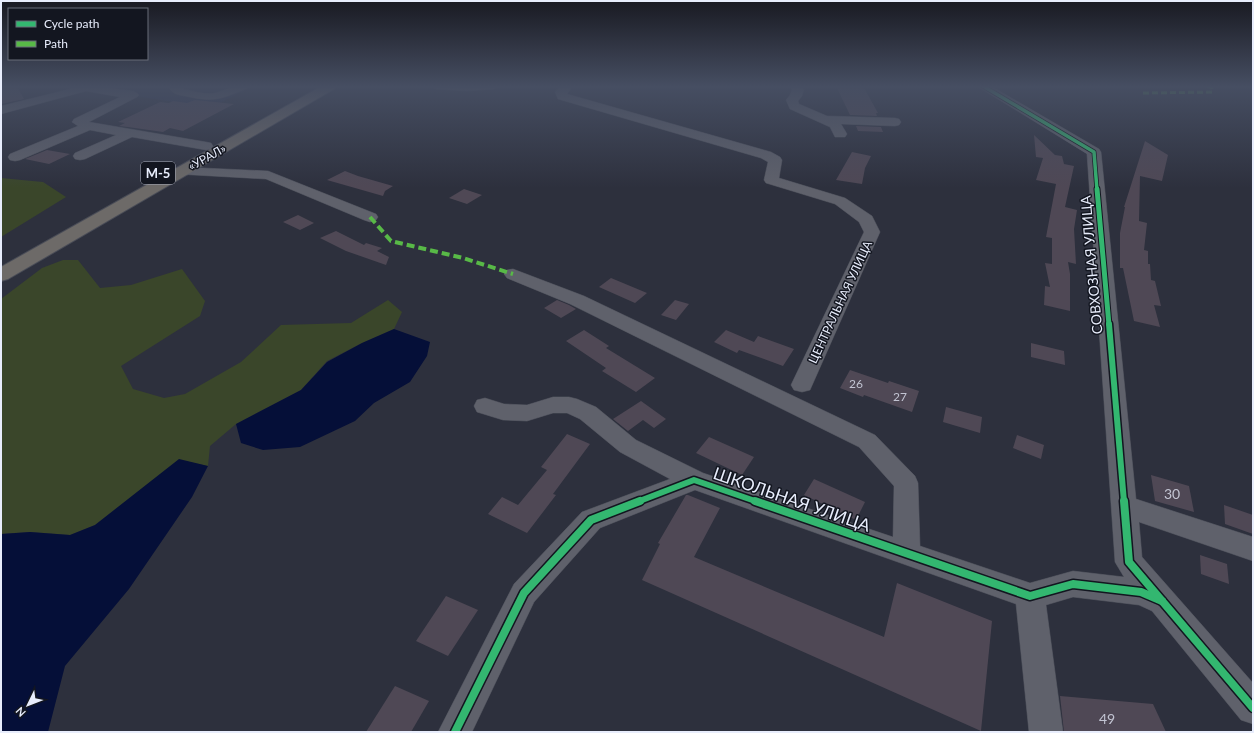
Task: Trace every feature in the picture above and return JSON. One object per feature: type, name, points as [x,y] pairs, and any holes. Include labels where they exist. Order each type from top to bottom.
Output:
[{"type":"highway","name":"«УРАЛ»","points":[[1,260],[253,120]]},
{"type":"highway","name":"«УРАЛ»","points":[[1,275],[270,120]]},
{"type":"street","points":[[82,120],[78,122],[89,126],[206,146]]},
{"type":"street","name":"ЦЕНТРАЛЬНАЯ УЛИЦА","points":[[646,120],[766,155],[775,160],[771,180],[840,201],[866,219],[872,232],[802,384]]},
{"type":"street","points":[[826,120],[835,125],[840,134]]},
{"type":"street","points":[[833,120],[895,122]]},
{"type":"street","name":"СОВХОЗНАЯ УЛИЦА","points":[[1041,120],[1094,152],[1124,506]]},
{"type":"street","points":[[15,157],[89,126]]},
{"type":"street","points":[[80,156],[130,133]]},
{"type":"street","points":[[181,171],[268,175],[370,217]]},
{"type":"street","points":[[513,274],[577,300],[867,440],[906,483],[907,554]]},
{"type":"street","points":[[485,406],[503,412],[527,413],[553,405],[569,404],[588,413],[628,446],[694,480]]},
{"type":"street","name":"ШКОЛЬНАЯ УЛИЦА","points":[[455,732],[524,593],[591,520],[694,480],[1030,596]]},
{"type":"street","points":[[1253,548],[1124,506],[1129,562],[1253,708]]},
{"type":"street","points":[[1046,732],[1030,596],[1073,584],[1140,592],[1162,601]]},
{"type":"green space","points":[[1,178],[43,182],[66,197],[1,237]]},
{"type":"green space","points":[[63,260],[78,260],[100,288],[131,285],[182,269],[205,301],[200,316],[121,366],[133,389],[164,398],[185,394],[241,362],[281,325],[351,323],[388,300],[402,312],[394,329],[327,361],[301,390],[236,424],[210,446],[208,466],[179,460],[95,525],[70,535],[30,532],[1,534],[1,299],[42,268]]},
{"type":"shaded area","points":[[394,329],[430,342],[427,356],[410,382],[374,403],[355,421],[300,447],[263,450],[241,443],[236,424],[301,390],[327,362],[362,343]]},
{"type":"shaded area","points":[[179,459],[208,466],[192,497],[129,589],[65,666],[48,732],[1,732],[1,534],[30,532],[70,535],[95,525]]},
{"type":"building","points":[[122,120],[203,120],[183,131],[170,128],[163,132],[119,126],[125,123],[118,122]]},
{"type":"building","points":[[856,126],[881,127],[883,132],[858,131]]},
{"type":"building","points":[[1034,135],[1055,155],[1062,156],[1064,164],[1074,166],[1065,207],[1077,210],[1074,229],[1076,264],[1068,262],[1070,274],[1070,311],[1044,305],[1045,286],[1050,287],[1045,263],[1052,264],[1052,238],[1046,237],[1056,184],[1036,180],[1043,158],[1036,157]]},
{"type":"building","points":[[1145,141],[1168,155],[1162,181],[1140,176],[1139,221],[1147,223],[1144,250],[1148,251],[1148,264],[1150,264],[1151,280],[1155,281],[1161,306],[1154,305],[1160,327],[1134,321],[1123,268],[1120,268],[1120,233],[1124,207]]},
{"type":"building","points":[[47,150],[70,154],[49,164],[25,159]]},
{"type":"building","points":[[852,152],[871,156],[865,168],[862,184],[836,180]]},
{"type":"building","points":[[345,171],[393,186],[385,191],[383,196],[327,180]]},
{"type":"building","points":[[464,189],[482,195],[467,204],[449,198]]},
{"type":"building","points":[[298,215],[314,223],[300,230],[283,222]]},
{"type":"building","points":[[336,231],[364,245],[366,243],[382,248],[377,251],[389,257],[386,265],[346,251],[320,238]]},
{"type":"building","points":[[611,278],[647,293],[635,303],[599,287]]},
{"type":"building","points":[[557,300],[576,309],[561,318],[544,308]]},
{"type":"building","points":[[675,300],[689,304],[676,320],[661,315]]},
{"type":"building","points":[[584,330],[609,346],[606,348],[655,378],[636,392],[602,371],[606,368],[566,341]]},
{"type":"building","points":[[726,330],[754,342],[758,336],[794,349],[783,366],[739,350],[737,353],[714,342]]},
{"type":"building","points":[[1031,343],[1064,351],[1065,365],[1031,357]]},
{"type":"building","points":[[850,370],[888,383],[889,381],[919,391],[912,412],[864,395],[863,397],[840,388]]},
{"type":"building","points":[[641,401],[666,419],[654,428],[643,420],[628,431],[613,419]]},
{"type":"building","points":[[946,407],[982,417],[980,433],[943,422]]},
{"type":"building","points":[[567,434],[590,444],[553,494],[556,495],[527,533],[488,514],[502,497],[518,505],[547,470],[541,467]]},
{"type":"building","points":[[1017,435],[1044,445],[1041,459],[1013,448]]},
{"type":"building","points":[[709,437],[754,457],[742,475],[696,453]]},
{"type":"building","points":[[1151,475],[1189,486],[1194,512],[1155,501]]},
{"type":"building","points":[[814,479],[865,502],[856,520],[804,495]]},
{"type":"building","points":[[686,495],[720,508],[694,557],[884,637],[897,583],[992,621],[981,731],[642,580],[660,544],[658,543]]},
{"type":"building","points":[[1224,505],[1253,515],[1253,534],[1225,524]]},
{"type":"building","points":[[1200,555],[1227,564],[1229,584],[1201,574]]},
{"type":"building","points":[[446,596],[478,610],[448,656],[416,641]]},
{"type":"building","points":[[395,686],[429,701],[411,732],[366,732]]},
{"type":"building","points":[[1060,696],[1153,704],[1166,732],[1064,732]]},
{"type":"marked path","points":[[370,217],[391,241],[463,258],[513,274]]},
{"type":"cycle path","points":[[1041,120],[1094,152],[1129,562],[1253,708]]},
{"type":"cycle path","points":[[455,732],[524,593],[591,520],[694,480],[1030,596],[1073,584],[1141,592],[1162,601]]}]
